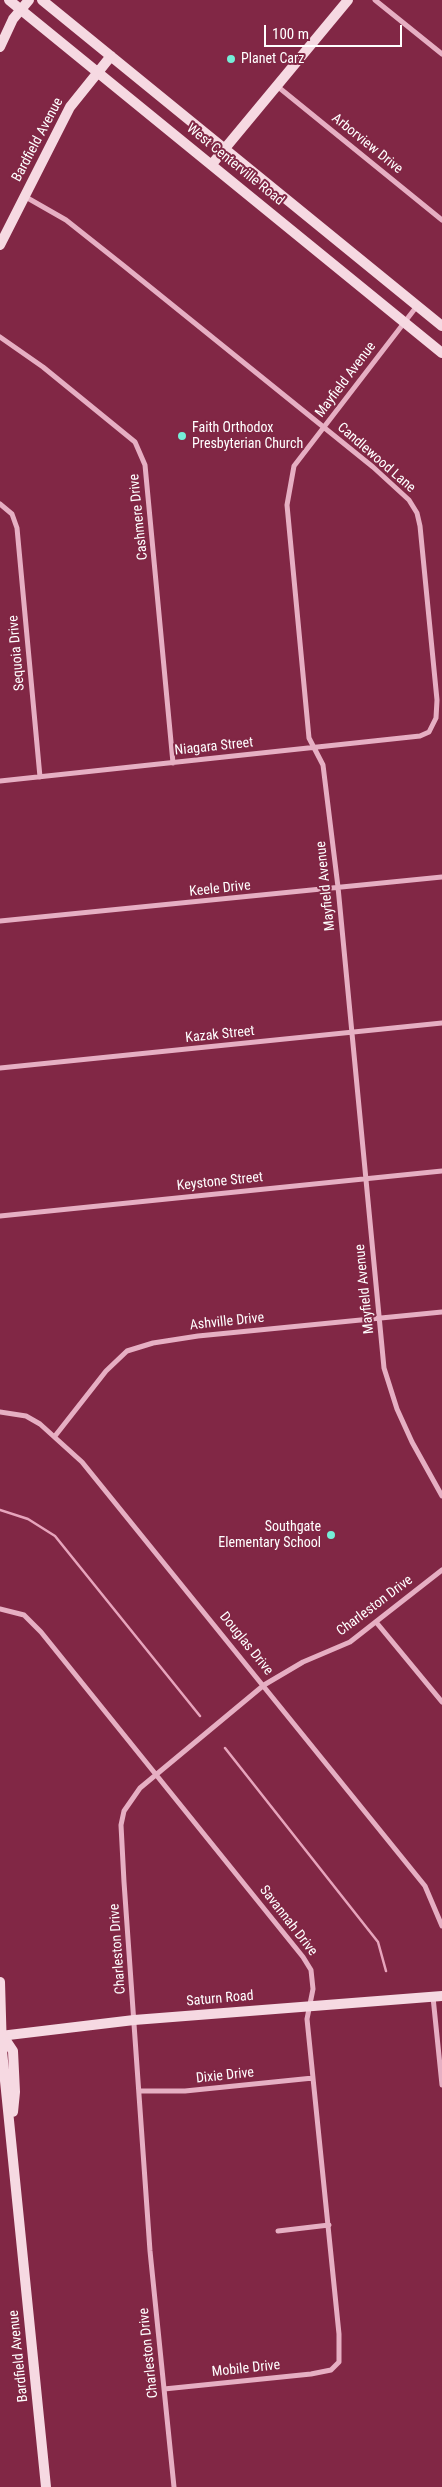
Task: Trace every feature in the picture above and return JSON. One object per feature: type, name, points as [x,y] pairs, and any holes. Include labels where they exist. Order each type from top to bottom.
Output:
[{"type":"street","name":"West Centerville Road","points":[[8,0],[98,71],[442,353]]},
{"type":"street","points":[[0,47],[21,10],[29,0]]},
{"type":"street","name":"West Centerville Road","points":[[42,0],[442,326]]},
{"type":"street","points":[[212,164],[348,0]]},
{"type":"street","points":[[375,0],[442,54]]},
{"type":"street","name":"Bardfield Avenue","points":[[0,245],[23,196],[70,107],[111,56]]},
{"type":"street","name":"Arborview Drive","points":[[277,86],[442,220]]},
{"type":"street","name":"Candlewood Lane","points":[[23,196],[66,220],[373,467],[409,500],[416,513],[437,700],[436,718],[429,732]]},
{"type":"street","name":"Mayfield Avenue","points":[[417,306],[294,466],[287,505],[309,738],[323,766],[338,887],[384,1368],[398,1409],[428,1474],[442,1496]]},
{"type":"street","name":"Cashmere Drive","points":[[0,337],[43,368],[135,442],[145,464],[173,763]]},
{"type":"street","name":"Sequoia Drive","points":[[0,504],[12,514],[17,528],[40,777]]},
{"type":"street","name":"Niagara Street","points":[[0,781],[313,749],[420,736],[429,732]]},
{"type":"street","name":"Keele Drive","points":[[0,921],[442,877]]},
{"type":"street","name":"Kazak Street","points":[[0,1068],[442,1023]]},
{"type":"street","name":"Keystone Street","points":[[0,1216],[442,1171]]},
{"type":"street","name":"Ashville Drive","points":[[54,1436],[106,1371],[126,1351],[153,1343],[198,1336],[442,1312]]},
{"type":"street","name":"Douglas Drive","points":[[0,1412],[26,1416],[54,1436],[82,1462],[425,1886],[442,1926]]},
{"type":"street","name":"Charleston Drive","points":[[174,2487],[150,2251],[121,1825],[124,1811],[140,1788],[264,1685],[303,1662],[350,1642],[442,1570]]},
{"type":"street","name":"Savannah Drive","points":[[0,1609],[24,1615],[41,1632],[304,1957],[311,1970],[313,1989],[308,2005],[307,2019],[340,2356],[339,2362],[330,2370]]},
{"type":"street","points":[[376,1622],[442,1702]]},
{"type":"street","name":"Bardfield Avenue","points":[[0,1982],[2,2051],[46,2487]]},
{"type":"street","points":[[437,1996],[442,2085]]},
{"type":"street","name":"Saturn Road","points":[[1,2036],[134,2020],[437,1996]]},
{"type":"street","name":"Dixie Drive","points":[[140,2091],[185,2091],[313,2078]]},
{"type":"street","points":[[278,2231],[328,2225]]},
{"type":"street","name":"Mobile Drive","points":[[164,2389],[330,2370]]},
{"type":"waterway","points":[[0,1510],[28,1519],[55,1536],[200,1716]]},
{"type":"waterway","points":[[225,1748],[378,1942],[386,1971]]},
{"type":"place","name":"Planet Carz","points":[[231,59]]},
{"type":"place","name":"Faith Orthodox Presbyterian Church","points":[[182,436]]},
{"type":"place","name":"Southgate Elementary School","points":[[331,1535]]}]
